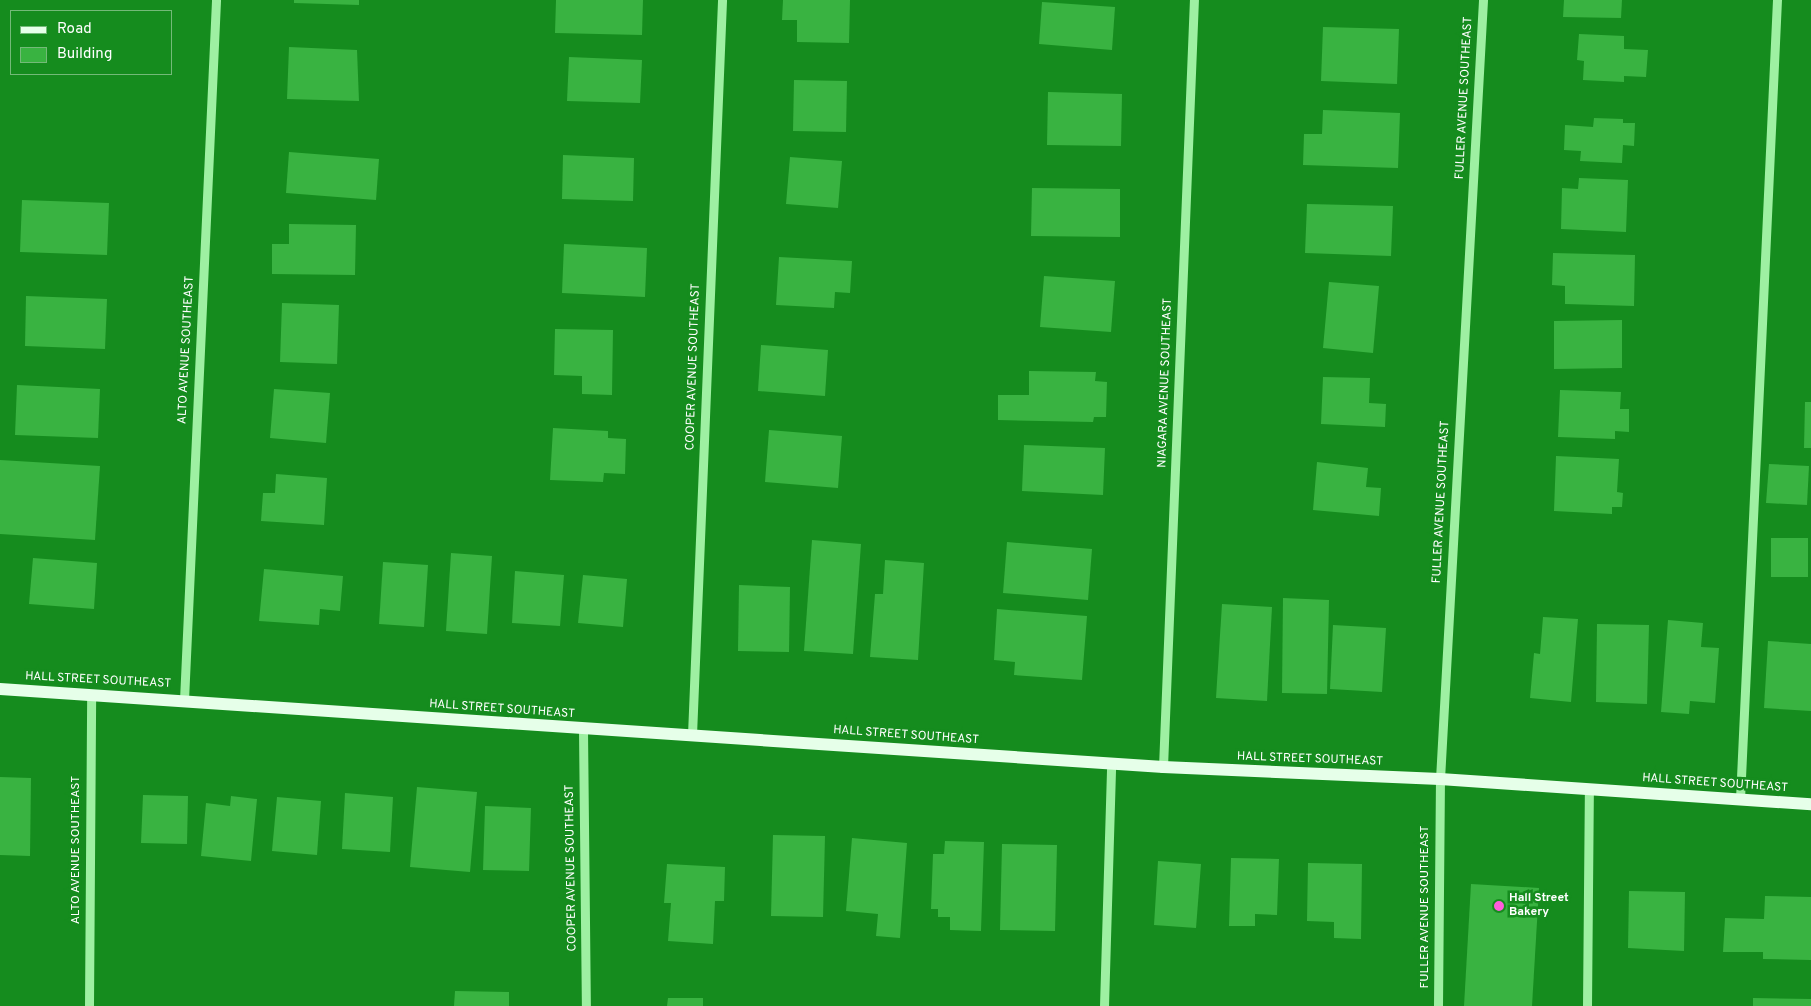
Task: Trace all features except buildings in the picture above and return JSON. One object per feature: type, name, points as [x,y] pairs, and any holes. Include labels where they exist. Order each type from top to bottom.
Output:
[{"type":"main road","name":"HALL STREET SOUTHEAST","points":[[0,689],[184,700],[583,730],[692,735],[1112,764],[1440,779],[1811,804]]},
{"type":"street","name":"ALTO AVENUE SOUTHEAST","points":[[184,700],[216,0]]},
{"type":"street","name":"COOPER AVENUE SOUTHEAST","points":[[692,735],[722,0]]},
{"type":"street","name":"NIAGARA AVENUE SOUTHEAST","points":[[1163,767],[1194,0]]},
{"type":"street","name":"FULLER AVENUE SOUTHEAST","points":[[1438,1006],[1440,779],[1483,0]]},
{"type":"street","points":[[1740,799],[1777,0]]},
{"type":"street","name":"ALTO AVENUE SOUTHEAST","points":[[89,1006],[91,695]]},
{"type":"street","name":"COOPER AVENUE SOUTHEAST","points":[[583,730],[586,1006]]},
{"type":"street","points":[[1104,1006],[1112,764]]},
{"type":"street","points":[[1587,1006],[1589,790]]},
{"type":"place","name":"Hall Street Bakery","points":[[1499,906]]}]
